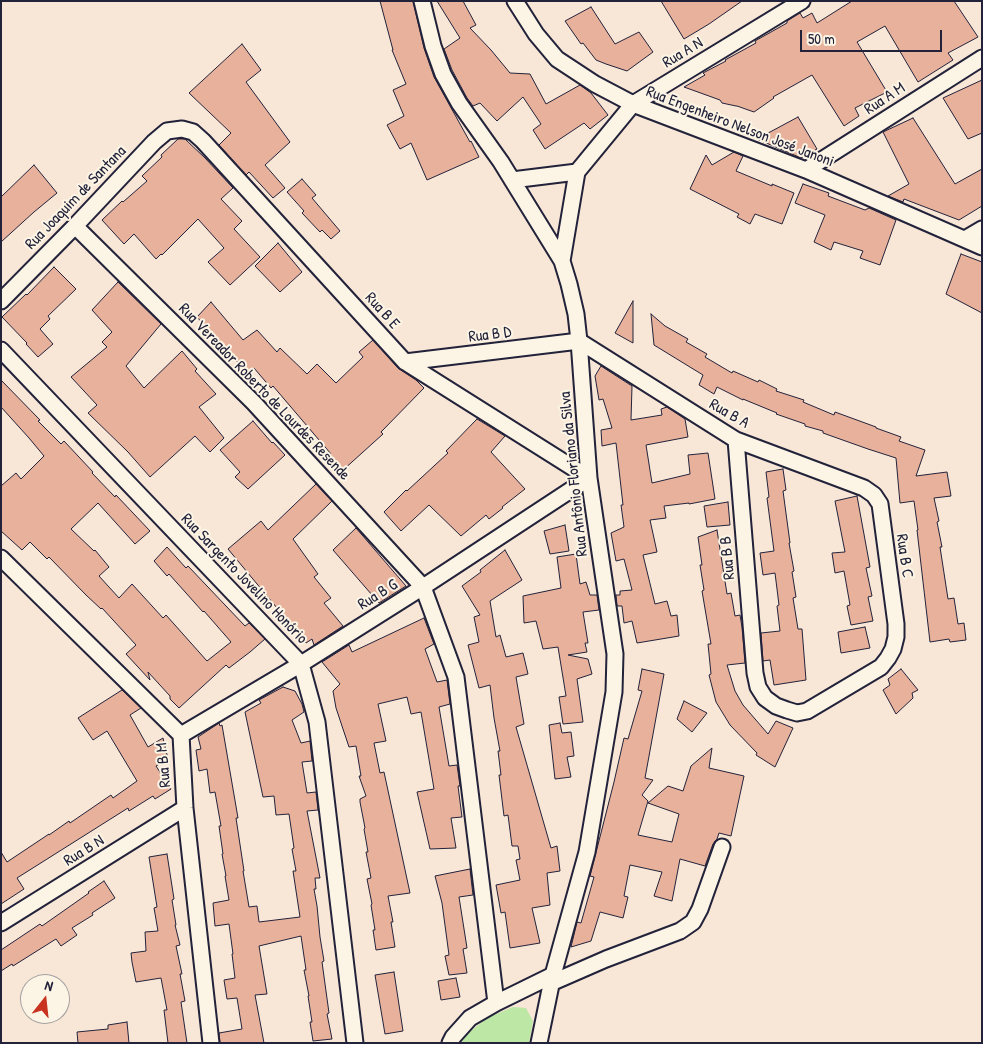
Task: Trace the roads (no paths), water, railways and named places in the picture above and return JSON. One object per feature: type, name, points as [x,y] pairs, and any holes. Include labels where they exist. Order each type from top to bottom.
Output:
[{"type":"street","name":"Rua Antônio Floriano da Silva","points":[[422,1],[432,46],[443,74],[459,103],[501,162],[562,261],[569,284],[576,314],[579,342],[589,478],[615,654],[614,692],[587,852],[552,979],[539,1043]]},
{"type":"street","name":"Rua A N","points":[[577,172],[633,104],[802,1]]},
{"type":"street","name":"Rua Engenheiro Nelson José Janoni","points":[[519,3],[536,34],[558,59],[595,84],[633,104],[806,170],[982,247]]},
{"type":"street","name":"Rua A M","points":[[806,170],[982,58]]},
{"type":"street","name":"Rua Joaquim de Santana","points":[[1,301],[154,142],[167,131],[182,129]]},
{"type":"street","name":"Rua B E","points":[[182,129],[193,132],[204,141],[405,362],[589,478]]},
{"type":"street","points":[[512,180],[577,172],[562,261]]},
{"type":"street","name":"Rua Vereador Roberto de Lourdes Resende","points":[[75,226],[254,403],[423,587]]},
{"type":"street","points":[[965,239],[982,229]]},
{"type":"street","name":"Rua B D","points":[[405,362],[579,342]]},
{"type":"street","name":"Rua B A","points":[[579,342],[736,440],[864,488],[874,495]]},
{"type":"street","name":"Rua Sargento Jovelino Honório","points":[[1,350],[302,664],[318,722],[356,1043]]},
{"type":"street","name":"Rua B B","points":[[736,440],[755,674],[758,687],[765,698],[776,706],[787,710],[796,712],[807,711],[881,667],[893,649],[896,638],[896,624]]},
{"type":"street","name":"Rua B G","points":[[181,736],[302,664],[589,478]]},
{"type":"street","name":"Rua B C","points":[[874,495],[880,504],[896,624]]},
{"type":"street","name":"Rua B M","points":[[1,558],[181,736],[185,808],[211,1043]]},
{"type":"street","points":[[423,587],[456,677],[496,1003]]},
{"type":"street","name":"Rua B N","points":[[1,923],[185,808]]},
{"type":"street","points":[[450,1043],[470,1018],[496,1003],[552,979],[680,931],[693,922],[722,846]]}]
